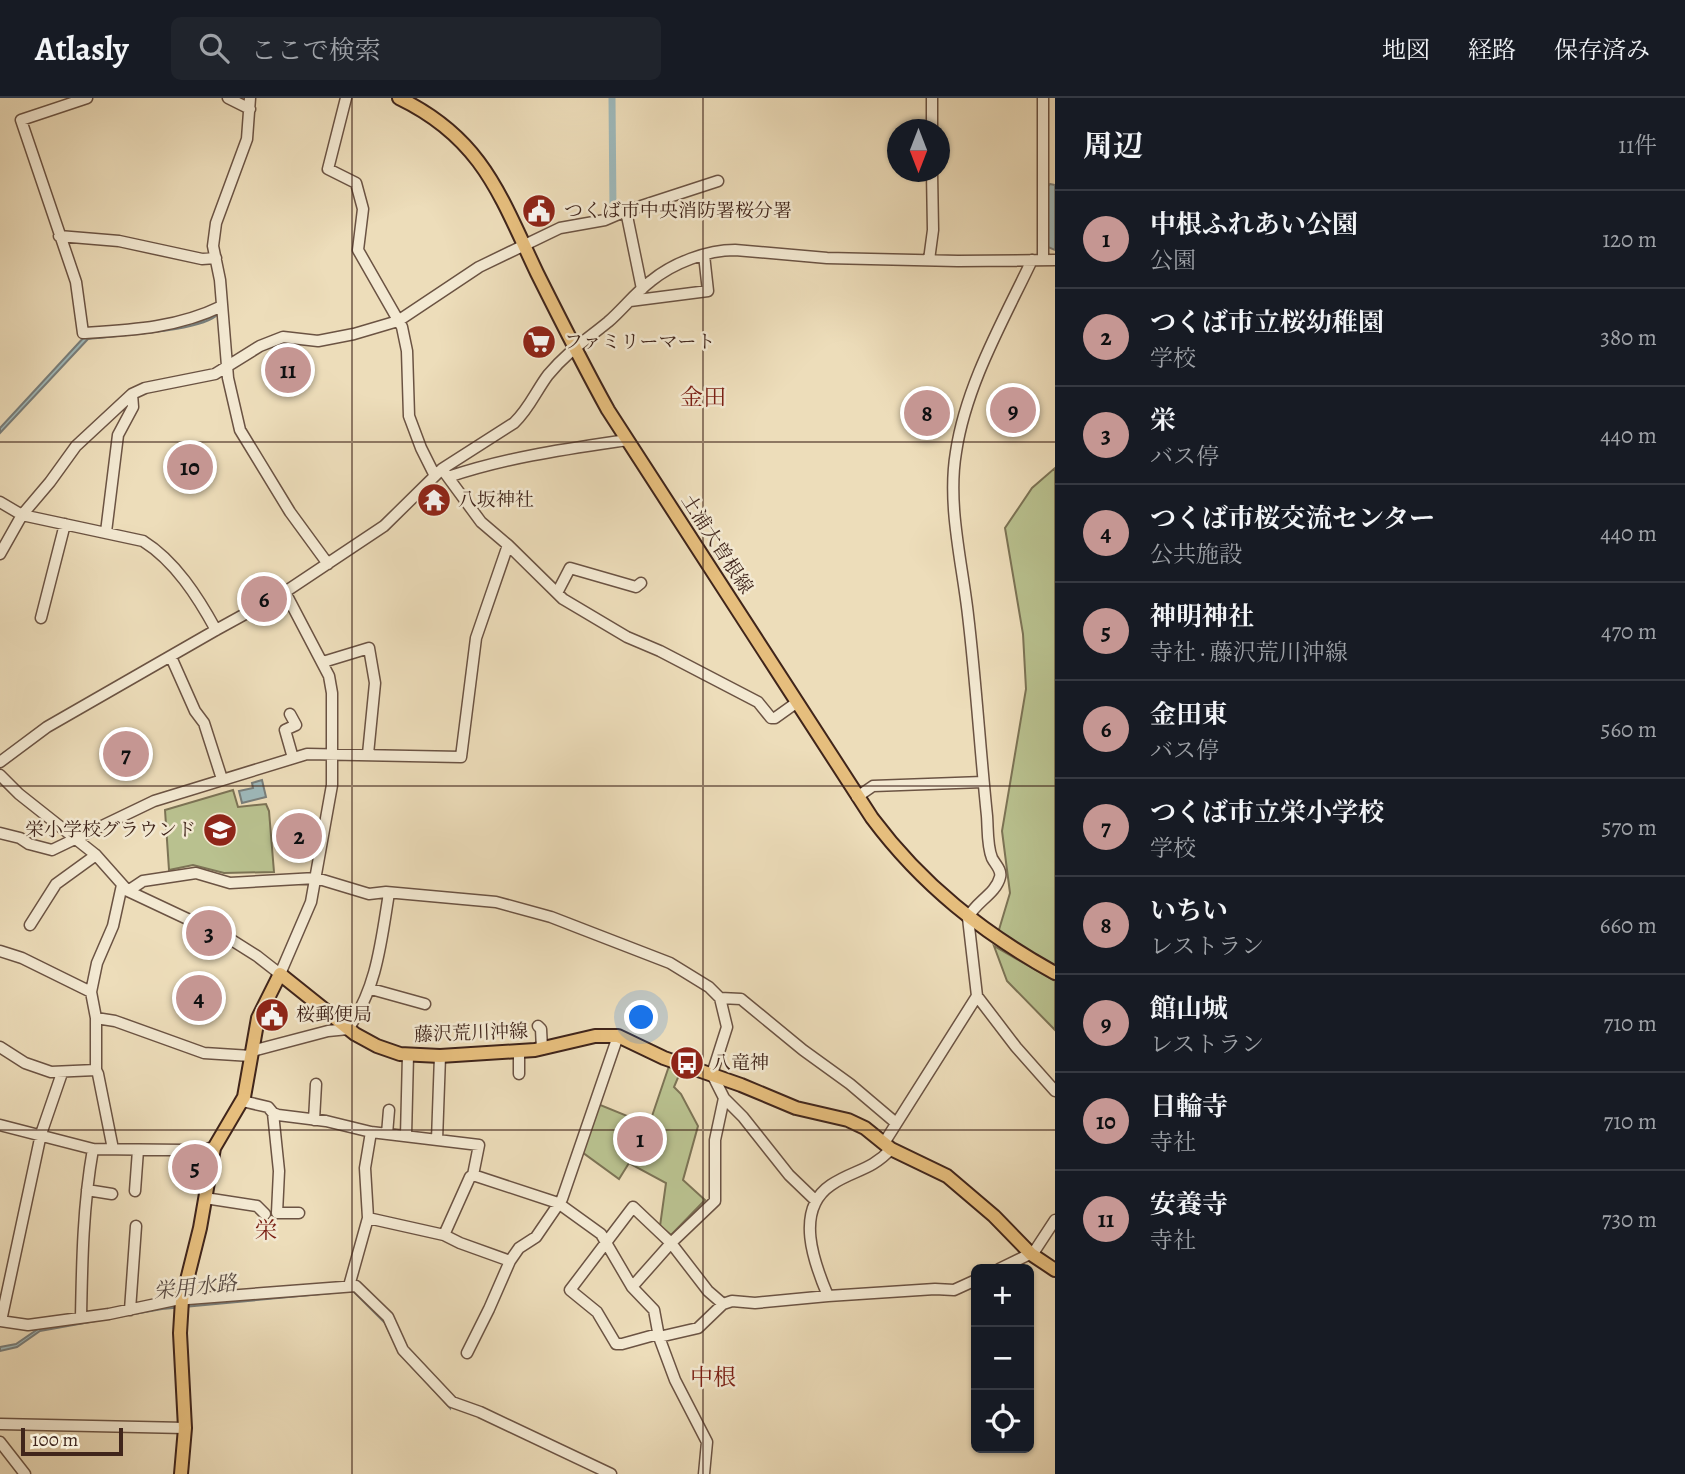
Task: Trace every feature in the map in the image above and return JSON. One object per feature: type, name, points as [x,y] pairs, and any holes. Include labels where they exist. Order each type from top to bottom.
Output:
[{"type":"main road","name":"土浦大曽根線","points":[[399,98],[436,119],[470,149],[491,177],[573,347],[627,440],[857,797],[902,856],[932,887],[968,918],[1010,948],[1055,974]]},
{"type":"main road","name":"藤沢荒川沖線","points":[[280,974],[348,1029],[377,1046],[408,1055],[440,1056],[519,1051],[542,1049],[595,1036],[618,1037],[664,1058],[796,1108],[848,1120],[866,1128],[888,1146],[935,1169],[957,1184],[994,1216],[1031,1254],[1055,1270]]},
{"type":"main road","points":[[181,1474],[185,1449],[180,1333],[182,1300],[214,1148],[242,1101],[258,1018],[280,974]]},
{"type":"street","points":[[228,98],[250,103],[247,139],[213,236],[228,378],[240,430],[290,512],[328,564]]},
{"type":"street","points":[[346,98],[328,169],[356,183],[363,209],[358,250],[402,327],[407,351],[409,416],[421,449],[481,522],[563,599],[626,637],[660,651],[758,702],[771,718],[775,719],[796,703]]},
{"type":"street","points":[[932,98],[932,119]]},
{"type":"street","points":[[1043,98],[1043,260]]},
{"type":"street","points":[[82,99],[21,120],[76,282],[83,333],[172,324],[198,318],[222,306]]},
{"type":"street","points":[[0,554],[22,515],[76,446],[132,394],[145,388],[215,374],[260,346],[283,337],[318,341],[398,321],[479,267],[560,228],[605,220],[718,181]]},
{"type":"street","points":[[929,260],[933,230],[932,182]]},
{"type":"street","points":[[626,211],[642,289]]},
{"type":"street","points":[[59,236],[119,241],[202,259],[216,258]]},
{"type":"street","points":[[0,762],[47,727],[285,592],[395,517],[442,474],[514,423],[524,413],[547,377],[573,347],[609,321],[662,273],[722,250],[751,250],[827,258],[1055,260]]},
{"type":"street","points":[[629,301],[708,291],[704,255]]},
{"type":"street","points":[[1032,260],[963,415],[955,454],[955,510],[976,689],[990,854],[1000,872],[1000,878],[968,918],[977,996],[1025,1058],[1055,1091]]},
{"type":"street","points":[[106,532],[118,435],[133,407],[132,394]]},
{"type":"street","points":[[442,474],[549,451],[627,440]]},
{"type":"street","points":[[0,502],[22,515],[143,541],[156,550],[192,592],[216,630]]},
{"type":"street","points":[[41,618],[65,524]]},
{"type":"street","points":[[0,833],[52,850],[154,802],[307,754],[461,757],[476,638],[508,545]]},
{"type":"street","points":[[557,593],[570,568],[636,587],[641,583]]},
{"type":"street","points":[[0,775],[19,794],[96,855],[125,888],[230,939],[280,974],[303,925],[316,878],[332,785],[332,694],[329,676],[285,592]]},
{"type":"street","points":[[323,662],[369,648],[375,683],[368,754]]},
{"type":"street","points":[[171,657],[195,711],[204,723],[222,779]]},
{"type":"street","points":[[290,714],[296,725],[285,730],[293,758]]},
{"type":"street","points":[[857,797],[873,786],[983,782]]},
{"type":"street","points":[[30,925],[56,884],[96,855]]},
{"type":"street","points":[[125,888],[143,881],[196,873],[230,883],[316,878],[369,894],[389,893],[496,902],[551,917],[670,963],[709,987],[720,998],[727,1027],[712,1074],[724,1098],[743,1117],[789,1175],[816,1200]]},
{"type":"street","points":[[113,1149],[96,1070],[96,1018],[91,992],[97,963],[125,888]]},
{"type":"street","points":[[96,1018],[115,1021],[204,1053],[252,1053],[328,1031],[348,1029],[371,989],[378,964],[389,893]]},
{"type":"street","points":[[0,951],[22,958],[91,992]]},
{"type":"street","points":[[371,989],[425,1004]]},
{"type":"street","points":[[828,1296],[816,1266],[811,1241],[813,1205],[831,1185],[880,1162],[896,1123],[977,996]]},
{"type":"street","points":[[720,998],[741,999],[896,1123]]},
{"type":"street","points":[[538,1026],[541,1029],[542,1049]]},
{"type":"street","points":[[467,1353],[510,1261],[519,1248],[536,1237],[562,1199],[618,1037]]},
{"type":"street","points":[[0,1047],[25,1063],[51,1072],[96,1070]]},
{"type":"street","points":[[519,1051],[519,1074]]},
{"type":"street","points":[[406,1136],[408,1055]]},
{"type":"street","points":[[436,1140],[440,1056]]},
{"type":"street","points":[[62,1073],[41,1134],[0,1321],[28,1325],[182,1300],[356,1286],[388,1317],[402,1350],[452,1402],[480,1412],[611,1474]]},
{"type":"street","points":[[314,1120],[316,1084]]},
{"type":"street","points":[[632,1287],[671,1243],[715,1200],[715,1140],[724,1098]]},
{"type":"street","points":[[242,1101],[268,1107],[273,1113],[279,1171],[277,1213],[299,1213]]},
{"type":"street","points":[[387,1134],[389,1110]]},
{"type":"street","points":[[273,1113],[371,1132],[479,1144],[473,1175],[444,1235]]},
{"type":"street","points":[[0,1125],[93,1149],[214,1148]]},
{"type":"street","points":[[349,1286],[368,1218],[365,1168],[371,1132]]},
{"type":"street","points":[[81,1318],[82,1245],[93,1149]]},
{"type":"street","points":[[135,1191],[138,1150]]},
{"type":"street","points":[[473,1175],[558,1203],[590,1225],[606,1242],[618,1267],[632,1287],[654,1310],[658,1336],[684,1400],[707,1442],[704,1474]]},
{"type":"street","points":[[87,1190],[111,1194]]},
{"type":"street","points":[[205,1198],[257,1206],[265,1214]]},
{"type":"street","points":[[723,1304],[708,1291],[671,1243],[633,1207],[570,1290],[597,1312],[616,1344],[622,1344],[698,1328],[723,1304],[732,1301],[755,1303],[935,1289],[954,1290],[971,1282]]},
{"type":"street","points":[[368,1218],[444,1235],[510,1261]]},
{"type":"street","points":[[1010,1264],[1036,1250],[1055,1220]]},
{"type":"street","points":[[130,1310],[136,1226]]},
{"type":"street","points":[[0,1424],[185,1428]]},
{"type":"street","points":[[0,1442],[25,1474]]},
{"type":"green space","points":[[1055,468],[1055,966],[998,933],[1010,893],[1002,831],[1026,689],[1023,634],[1005,528],[1032,488]]},
{"type":"green space","name":"栄小学校グラウンド","points":[[233,790],[238,807],[266,804],[269,811],[274,872],[224,873],[193,865],[169,870],[165,810]]},
{"type":"green space","points":[[306,816],[315,826],[315,839],[282,837],[281,822],[284,817]]},
{"type":"green space","points":[[994,946],[1055,981],[1055,1030],[1007,981]]},
{"type":"green space","points":[[670,1063],[682,1068],[674,1087],[681,1094],[698,1126],[683,1180],[705,1200],[671,1235],[660,1226],[666,1183],[629,1163],[619,1179],[582,1152],[598,1104],[649,1125]]},
{"type":"water","points":[[1050,184],[1055,185],[1055,250],[1048,247],[1047,187]]},
{"type":"water","points":[[218,314],[209,320],[177,329],[88,339],[0,433],[0,428],[86,335],[198,322]]},
{"type":"water","points":[[262,780],[266,797],[242,803],[239,791],[253,788],[252,783]]},
{"type":"water","points":[[355,1288],[388,1320],[400,1349],[450,1404],[450,1408],[399,1353],[385,1323],[353,1291],[162,1309],[40,1331],[17,1347],[0,1351],[0,1347],[16,1344],[38,1329],[161,1306]]},
{"type":"waterway","points":[[612,98],[613,210]]},
{"type":"waterway","points":[[218,316],[220,335]]},
{"type":"place","name":"つくば市中央消防署桜分署","points":[[539,211]]},
{"type":"place","name":"ファミリーマート","points":[[539,342]]},
{"type":"place","name":"安養寺","points":[[288,370]]},
{"type":"place","name":"館山城","points":[[1013,410]]},
{"type":"place","name":"いちい","points":[[927,413]]},
{"type":"place","name":"日輪寺","points":[[190,467]]},
{"type":"place","name":"八坂神社","points":[[434,500]]},
{"type":"place","name":"金田東","points":[[264,599]]},
{"type":"place","name":"つくば市立栄小学校","points":[[126,754]]},
{"type":"place","name":"栄小学校グラウンド","points":[[220,830]]},
{"type":"place","name":"つくば市立桜幼稚園","points":[[299,836]]},
{"type":"place","name":"栄","points":[[209,933]]},
{"type":"place","name":"つくば市桜交流センター","points":[[199,998]]},
{"type":"place","name":"桜郵便局","points":[[272,1015]]},
{"type":"place","name":"八竜神","points":[[687,1063]]},
{"type":"place","name":"中根ふれあい公園","points":[[640,1139]]},
{"type":"place","name":"神明神社","points":[[195,1167]]},
{"type":"district","name":"金田","points":[[703,397]]},
{"type":"district","name":"栄","points":[[266,1230]]},
{"type":"district","name":"中根","points":[[713,1377]]},
{"type":"water label","name":"栄用水路","points":[[195,1287]]}]
